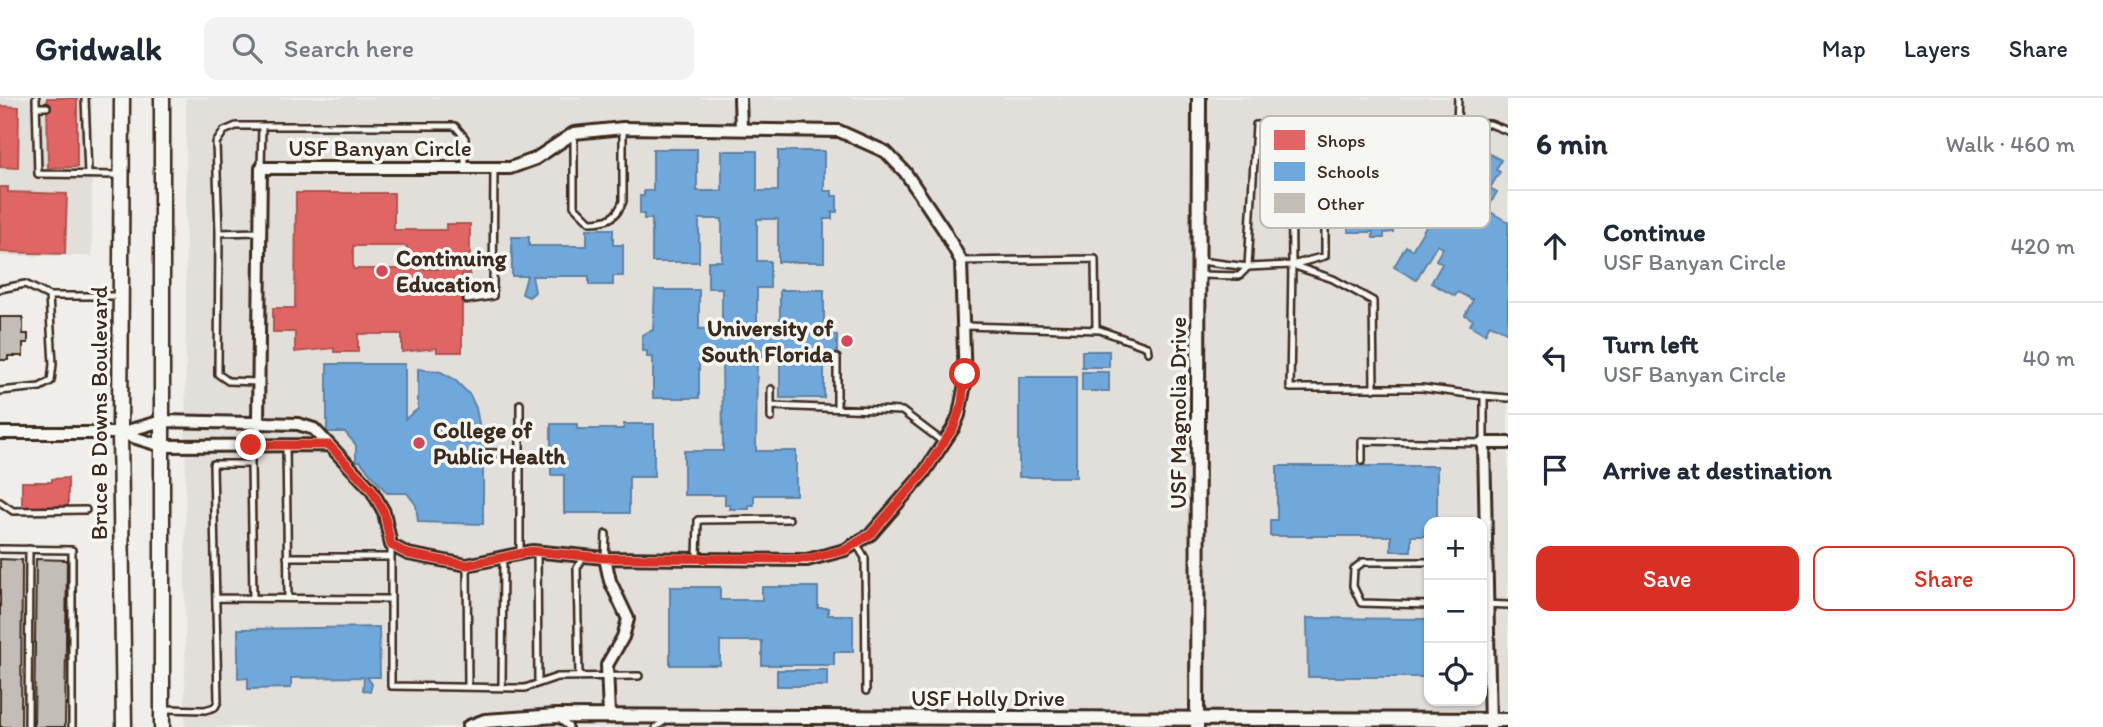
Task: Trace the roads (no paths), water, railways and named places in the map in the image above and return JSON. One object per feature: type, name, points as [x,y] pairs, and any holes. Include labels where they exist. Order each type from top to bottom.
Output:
[{"type":"main road","name":"Bruce B Downs Boulevard","points":[[122,98],[120,433],[124,727]]},
{"type":"main road","points":[[162,98],[162,727]]},
{"type":"street","points":[[740,98],[741,129]]},
{"type":"street","name":"USF Magnolia Drive","points":[[1198,723],[1199,98]]},
{"type":"street","name":"USF Banyan Circle","points":[[258,421],[261,169],[510,168],[535,159],[574,133],[623,128],[839,131],[886,152],[905,172],[944,230],[961,261],[965,383],[954,427],[902,500],[871,534],[845,550],[807,559],[605,558],[537,551],[467,565],[389,551]]},
{"type":"street","points":[[0,433],[120,433],[162,421],[298,419],[314,429],[371,489],[384,512],[389,551]]},
{"type":"street","points":[[120,433],[162,446],[329,445]]},
{"type":"street","points":[[1486,580],[1484,443],[1508,443]]},
{"type":"street","points":[[605,558],[610,581],[628,619],[623,637],[607,665],[609,722]]},
{"type":"street","points":[[1487,634],[1490,723]]},
{"type":"street","name":"USF Holly Drive","points":[[469,727],[485,721],[556,716],[609,722],[672,717],[1198,723],[1490,723],[1508,720]]},
{"type":"lane","points":[[36,98],[38,174],[122,175]]},
{"type":"lane","points":[[85,98],[88,174]]},
{"type":"lane","points":[[1457,116],[1458,98]]},
{"type":"lane","points":[[36,107],[47,107]]},
{"type":"lane","points":[[77,107],[86,107]]},
{"type":"lane","points":[[1490,124],[1508,131]]},
{"type":"lane","points":[[1200,275],[1239,276],[1248,267],[1256,125],[1260,125]]},
{"type":"lane","points":[[258,382],[228,381],[218,374],[219,233],[216,144],[224,131],[236,126],[455,126],[466,138],[465,170]]},
{"type":"lane","points":[[261,169],[262,126]]},
{"type":"lane","points":[[574,133],[574,206],[580,216],[590,222],[603,222],[619,211],[623,201],[623,128]]},
{"type":"lane","points":[[37,129],[47,129]]},
{"type":"lane","points":[[77,129],[86,129]]},
{"type":"lane","points":[[38,149],[48,150]]},
{"type":"lane","points":[[77,150],[87,150]]},
{"type":"lane","points":[[467,300],[493,296],[494,169]]},
{"type":"lane","points":[[1292,228],[1290,388],[1422,388],[1508,398]]},
{"type":"lane","points":[[1200,261],[1219,261],[1248,267],[1292,265],[1325,256],[1325,228]]},
{"type":"lane","points":[[219,233],[260,232]]},
{"type":"lane","points":[[961,261],[1095,259],[1097,329]]},
{"type":"lane","points":[[1292,265],[1333,279],[1373,301],[1374,389]]},
{"type":"lane","points":[[0,289],[25,284],[49,296],[121,296]]},
{"type":"lane","points":[[0,390],[40,387],[51,381],[53,364],[49,296]]},
{"type":"lane","points":[[964,326],[1097,329],[1147,347],[1148,352]]},
{"type":"lane","points":[[837,358],[837,408]]},
{"type":"lane","points":[[771,389],[771,418]]},
{"type":"lane","points":[[1362,461],[1362,441],[1484,443],[1484,396]]},
{"type":"lane","points":[[520,404],[520,555]]},
{"type":"lane","points":[[771,406],[902,411],[943,442]]},
{"type":"lane","name":"USF Banyan Circle","points":[[253,598],[251,464],[258,421]]},
{"type":"lane","points":[[286,445],[288,598]]},
{"type":"lane","points":[[485,453],[520,453]]},
{"type":"lane","points":[[162,708],[205,710],[215,707],[218,701],[213,464],[251,464]]},
{"type":"lane","points":[[0,502],[13,511],[86,510]]},
{"type":"lane","points":[[697,559],[698,520],[789,519]]},
{"type":"lane","points":[[605,558],[607,534]]},
{"type":"lane","points":[[856,543],[865,558],[866,691]]},
{"type":"lane","points":[[0,549],[72,550],[72,727]]},
{"type":"lane","points":[[28,727],[29,549]]},
{"type":"lane","points":[[287,557],[389,551],[391,686],[526,688],[558,677],[639,676]]},
{"type":"lane","points":[[537,551],[538,684]]},
{"type":"lane","points":[[579,677],[577,568],[585,555]]},
{"type":"lane","points":[[502,687],[503,558]]},
{"type":"lane","points":[[1424,562],[1363,562],[1354,569],[1353,586],[1355,596],[1362,603],[1424,605]]},
{"type":"lane","points":[[467,565],[468,687]]},
{"type":"lane","points":[[216,598],[389,598]]},
{"type":"lane","points":[[1487,605],[1508,605]]},
{"type":"lane","points":[[556,716],[569,727]]},
{"type":"lane","points":[[656,727],[672,717]]},
{"type":"place","name":"Continuing Education","points":[[382,271]]},
{"type":"place","name":"University of South Florida","points":[[847,341]]},
{"type":"place","name":"College of Public Health","points":[[419,443]]}]
